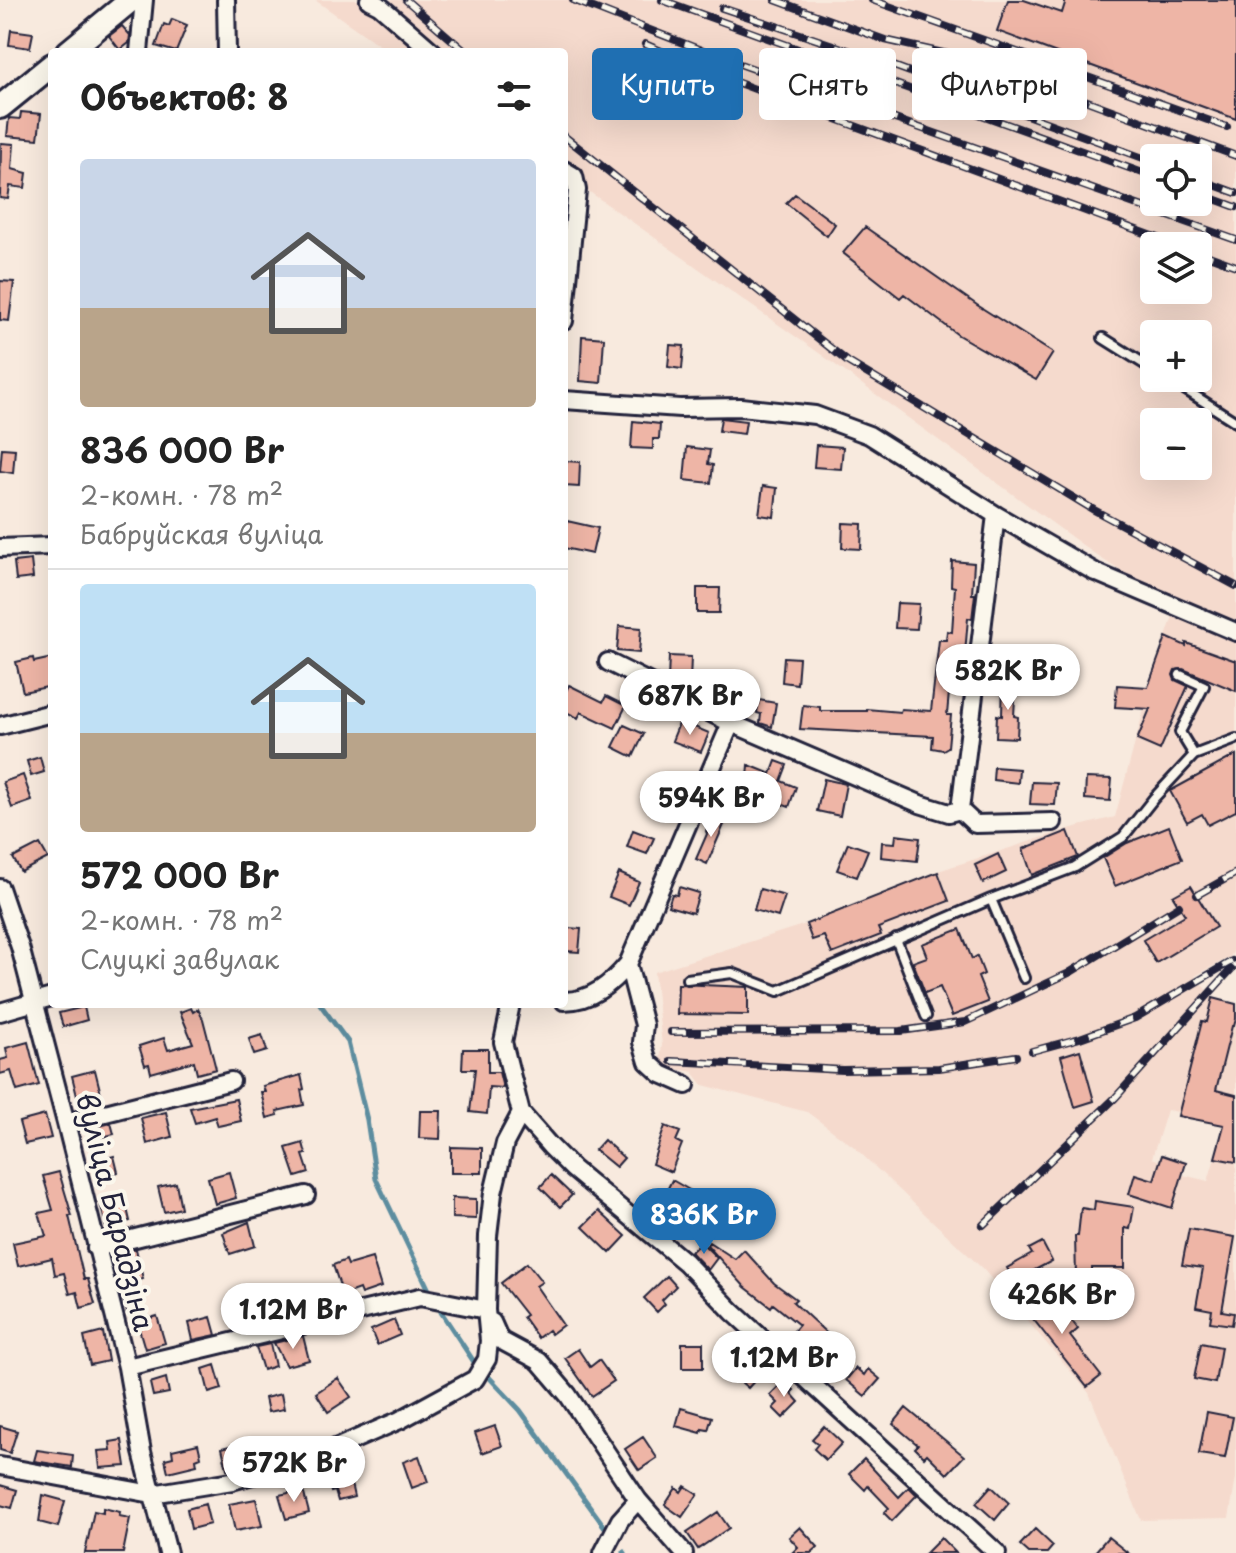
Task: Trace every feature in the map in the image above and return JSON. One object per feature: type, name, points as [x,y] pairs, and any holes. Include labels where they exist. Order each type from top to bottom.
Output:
[{"type":"main road","points":[[73,48],[131,0]]},
{"type":"main road","points":[[0,107],[48,68]]},
{"type":"street","points":[[139,48],[144,0]]},
{"type":"street","points":[[226,0],[227,48]]},
{"type":"street","points":[[369,0],[428,48]]},
{"type":"street","points":[[568,172],[574,176],[577,190],[568,281]]},
{"type":"street","points":[[568,400],[680,408],[741,407],[815,415],[869,435],[996,515],[1095,572],[1236,632]]},
{"type":"street","points":[[960,810],[996,515]]},
{"type":"street","points":[[0,548],[48,546]]},
{"type":"street","points":[[608,662],[731,723],[920,804],[949,813],[960,810]]},
{"type":"street","points":[[0,726],[48,714]]},
{"type":"street","points":[[570,1001],[614,981],[628,964],[731,723]]},
{"type":"street","points":[[960,810],[975,824],[1053,822]]},
{"type":"street","name":"вуліца Барадзіна","points":[[0,888],[35,1001],[66,1123],[127,1367],[152,1494],[168,1553]]},
{"type":"street","points":[[628,964],[644,1025],[642,1042],[648,1062],[661,1074],[686,1085]]},
{"type":"street","points":[[0,1012],[48,998]]},
{"type":"street","points":[[510,1008],[503,1042],[521,1113],[573,1169],[685,1262],[733,1312],[997,1553]]},
{"type":"street","points":[[66,1123],[231,1081]]},
{"type":"street","points":[[0,1466],[152,1494],[232,1481],[317,1456],[442,1400],[475,1379],[487,1359],[489,1341],[486,1310],[488,1236],[493,1193],[499,1160],[521,1113]]},
{"type":"street","points":[[96,1248],[306,1195]]},
{"type":"street","points":[[127,1367],[420,1297],[486,1310]]},
{"type":"street","points":[[486,1310],[500,1340],[539,1361],[568,1395],[638,1500],[684,1553]]},
{"type":"street","points":[[603,1553],[620,1520],[638,1500]]},
{"type":"lane","points":[[1103,338],[1140,361]]},
{"type":"lane","points":[[1189,392],[1236,422]]},
{"type":"lane","points":[[1180,675],[1204,686],[1180,732],[1194,755]]},
{"type":"lane","points":[[687,979],[732,973],[778,991],[991,899],[1075,867],[1123,837],[1194,755],[1236,739]]},
{"type":"lane","points":[[991,899],[1024,978]]},
{"type":"lane","points":[[896,939],[926,1016]]},
{"type":"shaded area","points":[[315,0],[1236,0],[1236,635],[1176,607],[1099,557],[819,353],[568,177],[568,48],[383,48]]},
{"type":"shaded area","points":[[1174,613],[1236,638],[1236,947],[1230,957],[1195,976],[1213,998],[1236,1004],[1236,1128],[1178,1116],[1179,1112],[1167,1110],[1152,1158],[1160,1161],[1162,1155],[1186,1163],[1183,1175],[1208,1181],[1215,1158],[1236,1139],[1236,1478],[1229,1518],[1141,1520],[1089,1393],[983,1269],[853,1146],[807,1112],[703,1085],[693,1072],[659,1066],[662,1045],[654,972],[806,924],[938,871],[1115,817],[1154,672]]},
{"type":"building","points":[[1008,0],[1024,0],[1062,13],[1066,0],[1236,0],[1236,119],[1087,64],[1087,48],[1043,48],[997,31]]},
{"type":"building","points":[[172,19],[187,25],[178,48],[156,46],[164,24],[169,26]]},
{"type":"building","points":[[122,26],[130,35],[129,43],[118,48],[109,36]]},
{"type":"building","points":[[11,30],[33,33],[30,48],[9,45]]},
{"type":"building","points":[[21,112],[41,114],[38,139],[7,136],[9,118],[20,119]]},
{"type":"building","points":[[1,143],[14,144],[12,169],[27,173],[25,188],[10,186],[8,199],[0,198]]},
{"type":"building","points":[[795,194],[835,224],[827,236],[786,203]]},
{"type":"building","points":[[865,227],[977,305],[1053,353],[1036,380],[958,335],[904,294],[900,298],[843,253]]},
{"type":"building","points":[[0,281],[14,282],[9,321],[0,320]]},
{"type":"building","points":[[582,336],[604,338],[601,383],[580,381]]},
{"type":"building","points":[[670,345],[684,346],[682,369],[668,367]]},
{"type":"building","points":[[721,418],[746,421],[744,434],[719,431]]},
{"type":"building","points":[[633,421],[660,424],[659,439],[653,439],[653,449],[631,448]]},
{"type":"building","points":[[816,445],[843,447],[841,469],[814,467]]},
{"type":"building","points":[[687,447],[710,450],[708,464],[713,465],[711,483],[684,480]]},
{"type":"building","points":[[2,448],[15,449],[13,473],[0,471]]},
{"type":"building","points":[[568,461],[580,462],[579,487],[568,486]]},
{"type":"building","points":[[763,486],[777,488],[774,517],[759,515]]},
{"type":"building","points":[[568,521],[598,528],[592,554],[568,549]]},
{"type":"building","points":[[843,523],[862,524],[861,549],[842,548]]},
{"type":"building","points":[[31,560],[33,578],[16,580],[14,562]]},
{"type":"building","points":[[952,561],[974,563],[972,594],[975,594],[972,619],[968,618],[965,654],[959,654],[957,682],[950,681],[948,747],[943,750],[932,748],[933,736],[800,729],[803,705],[820,707],[820,711],[931,711],[939,640],[946,640],[947,631],[952,632],[955,587],[951,586]]},
{"type":"building","points":[[697,588],[720,588],[719,613],[697,613]]},
{"type":"building","points":[[897,603],[919,604],[917,629],[895,628]]},
{"type":"building","points":[[619,626],[641,628],[639,653],[617,651]]},
{"type":"building","points":[[1166,637],[1236,661],[1236,691],[1183,669],[1175,670],[1175,680],[1188,686],[1160,750],[1137,740],[1150,709],[1115,707],[1117,685],[1148,687]]},
{"type":"building","points":[[1032,654],[1048,655],[1047,672],[1031,671]]},
{"type":"building","points":[[669,656],[691,657],[690,682],[668,680]]},
{"type":"building","points":[[784,657],[799,658],[797,684],[782,682]]},
{"type":"building","points":[[48,659],[48,687],[23,692],[16,662]]},
{"type":"building","points":[[1003,680],[1016,680],[1014,716],[1018,717],[1017,738],[996,737],[997,715],[1002,716]]},
{"type":"building","points":[[719,681],[739,682],[734,706],[718,704]]},
{"type":"building","points":[[568,687],[603,702],[606,696],[626,706],[615,728],[581,712],[578,718],[568,713]]},
{"type":"building","points":[[759,700],[776,703],[772,727],[760,723],[761,714],[757,713]]},
{"type":"building","points":[[680,721],[709,733],[701,752],[672,741]]},
{"type":"building","points":[[624,725],[644,734],[633,757],[613,747]]},
{"type":"building","points":[[1236,755],[1236,811],[1208,825],[1202,814],[1187,822],[1170,791]]},
{"type":"building","points":[[40,757],[44,772],[31,776],[27,761]]},
{"type":"building","points":[[776,761],[787,765],[781,781],[796,787],[789,807],[765,798],[770,786],[748,777],[749,765],[771,774]]},
{"type":"building","points":[[994,767],[1019,769],[1018,783],[993,780]]},
{"type":"building","points":[[23,775],[32,801],[12,808],[3,782]]},
{"type":"building","points":[[1086,778],[1112,779],[1110,801],[1085,799]]},
{"type":"building","points":[[824,779],[846,784],[840,816],[817,811]]},
{"type":"building","points":[[672,781],[685,786],[675,809],[662,804]]},
{"type":"building","points":[[1032,782],[1057,783],[1055,805],[1030,804]]},
{"type":"building","points":[[712,815],[726,820],[707,864],[696,859]]},
{"type":"building","points":[[1169,826],[1182,859],[1115,886],[1103,858],[1127,843]]},
{"type":"building","points":[[633,830],[654,838],[647,854],[627,847]]},
{"type":"building","points":[[1068,831],[1078,857],[1032,875],[1023,849]]},
{"type":"building","points":[[896,835],[920,838],[917,861],[881,857],[882,842],[895,843]]},
{"type":"building","points":[[848,843],[868,850],[857,877],[837,870]]},
{"type":"building","points":[[40,844],[48,858],[21,872],[13,858]]},
{"type":"building","points":[[998,854],[1006,872],[983,883],[975,865]]},
{"type":"building","points":[[938,872],[949,901],[878,928],[881,935],[832,954],[824,936],[812,940],[806,924]]},
{"type":"building","points":[[619,873],[639,882],[629,905],[609,897]]},
{"type":"building","points":[[1191,886],[1216,927],[1156,963],[1143,940],[1185,915],[1173,896]]},
{"type":"building","points":[[679,887],[699,893],[693,913],[668,906],[672,894],[677,895]]},
{"type":"building","points":[[760,889],[785,896],[778,917],[754,910]]},
{"type":"building","points":[[568,928],[581,929],[579,952],[568,951]]},
{"type":"building","points":[[960,929],[972,959],[977,956],[984,974],[978,977],[988,1002],[952,1016],[940,987],[925,993],[913,962],[927,957],[922,944]]},
{"type":"building","points":[[678,984],[748,987],[748,1015],[677,1014]]},
{"type":"building","points":[[1213,998],[1236,1004],[1236,1019],[1216,1090],[1236,1095],[1236,1162],[1215,1158],[1224,1125],[1178,1116],[1202,1021],[1207,1022]]},
{"type":"building","points":[[84,1008],[87,1020],[63,1027],[59,1013]]},
{"type":"building","points":[[191,1008],[193,1012],[198,1009],[203,1019],[216,1069],[197,1074],[194,1061],[151,1073],[139,1046],[164,1038],[168,1050],[193,1043],[180,1012]]},
{"type":"building","points":[[262,1035],[267,1051],[254,1055],[249,1039]]},
{"type":"building","points":[[28,1042],[39,1085],[17,1091],[11,1071],[0,1074],[0,1060],[8,1058],[6,1048]]},
{"type":"building","points":[[463,1049],[488,1049],[488,1072],[499,1072],[503,1088],[489,1087],[487,1114],[470,1112],[475,1069],[462,1069]]},
{"type":"building","points":[[1080,1050],[1094,1101],[1075,1107],[1061,1056]]},
{"type":"building","points":[[95,1070],[102,1098],[79,1104],[72,1076]]},
{"type":"building","points":[[301,1075],[304,1105],[277,1111],[278,1115],[267,1118],[261,1092],[265,1092],[263,1086]]},
{"type":"building","points":[[236,1099],[241,1121],[218,1126],[215,1117],[195,1123],[190,1108]]},
{"type":"building","points":[[420,1111],[441,1111],[440,1139],[419,1138]]},
{"type":"building","points":[[166,1112],[172,1137],[147,1144],[141,1118]]},
{"type":"building","points":[[45,1115],[51,1138],[25,1144],[19,1122]]},
{"type":"building","points":[[111,1123],[114,1134],[91,1140],[88,1129]]},
{"type":"building","points":[[665,1126],[680,1132],[676,1141],[682,1144],[671,1172],[652,1164]]},
{"type":"building","points":[[604,1140],[624,1158],[616,1167],[595,1150]]},
{"type":"building","points":[[303,1143],[309,1173],[296,1177],[286,1148]]},
{"type":"building","points":[[451,1147],[482,1148],[482,1173],[451,1173]]},
{"type":"building","points":[[1162,1155],[1186,1163],[1172,1208],[1129,1194],[1135,1174],[1154,1180]]},
{"type":"building","points":[[114,1156],[118,1172],[98,1178],[93,1162]]},
{"type":"building","points":[[59,1172],[72,1216],[69,1216],[84,1279],[88,1279],[95,1304],[81,1308],[77,1292],[70,1294],[64,1273],[55,1275],[52,1258],[18,1266],[13,1243],[46,1236],[39,1213],[53,1210],[43,1176]]},
{"type":"building","points":[[229,1172],[236,1198],[215,1204],[208,1178]]},
{"type":"building","points":[[551,1175],[572,1195],[560,1207],[540,1187]]},
{"type":"building","points":[[672,1180],[707,1200],[695,1221],[688,1217],[682,1226],[656,1212]]},
{"type":"building","points":[[176,1183],[181,1208],[164,1212],[158,1187]]},
{"type":"building","points":[[729,1194],[743,1201],[733,1220],[719,1213]]},
{"type":"building","points":[[452,1198],[476,1199],[476,1219],[452,1218]]},
{"type":"building","points":[[125,1200],[130,1221],[106,1227],[101,1206]]},
{"type":"building","points":[[1095,1201],[1134,1207],[1130,1229],[1125,1228],[1125,1268],[1092,1268],[1092,1277],[1076,1277],[1075,1236],[1078,1236],[1081,1208],[1094,1210]]},
{"type":"building","points":[[599,1211],[626,1236],[610,1253],[583,1227]]},
{"type":"building","points":[[249,1222],[255,1246],[230,1254],[223,1233]]},
{"type":"building","points":[[1189,1229],[1235,1237],[1222,1311],[1234,1313],[1232,1325],[1210,1322],[1212,1310],[1196,1307],[1203,1268],[1182,1265]]},
{"type":"building","points":[[701,1242],[717,1258],[708,1270],[691,1252]]},
{"type":"building","points":[[709,1242],[735,1259],[744,1250],[834,1340],[825,1350],[820,1346],[815,1352],[793,1332],[799,1325],[745,1287],[707,1245]]},
{"type":"building","points":[[1042,1242],[1052,1261],[1014,1281],[1007,1268],[1032,1254],[1029,1249]]},
{"type":"building","points":[[136,1249],[143,1279],[127,1283],[119,1253]]},
{"type":"building","points":[[372,1258],[381,1287],[361,1294],[359,1289],[343,1295],[333,1265],[346,1260],[348,1265]]},
{"type":"building","points":[[527,1263],[542,1282],[536,1286],[563,1325],[551,1334],[548,1330],[538,1338],[523,1317],[526,1315],[501,1283]]},
{"type":"building","points":[[667,1276],[676,1286],[662,1300],[665,1304],[657,1312],[644,1298]]},
{"type":"building","points":[[135,1289],[142,1311],[128,1315],[121,1293]]},
{"type":"building","points":[[1049,1291],[1078,1329],[1070,1336],[1101,1376],[1087,1387],[1026,1310]]},
{"type":"building","points":[[261,1303],[286,1305],[285,1318],[247,1327],[242,1308]]},
{"type":"building","points":[[157,1316],[165,1343],[145,1349],[137,1322]]},
{"type":"building","points":[[211,1317],[216,1335],[193,1340],[189,1323]]},
{"type":"building","points":[[394,1320],[400,1335],[377,1345],[371,1330]]},
{"type":"building","points":[[103,1332],[108,1361],[90,1365],[84,1337]]},
{"type":"building","points":[[303,1336],[309,1360],[286,1366],[274,1343]]},
{"type":"building","points":[[682,1343],[703,1343],[703,1368],[682,1368]]},
{"type":"building","points":[[1201,1343],[1221,1347],[1215,1383],[1194,1379]]},
{"type":"building","points":[[270,1344],[275,1366],[263,1370],[256,1347]]},
{"type":"building","points":[[578,1349],[590,1367],[599,1360],[614,1381],[592,1396],[565,1358]]},
{"type":"building","points":[[752,1357],[763,1366],[748,1388],[734,1376]]},
{"type":"building","points":[[215,1365],[222,1389],[209,1393],[203,1369]]},
{"type":"building","points":[[856,1368],[864,1375],[868,1369],[880,1379],[865,1396],[846,1380]]},
{"type":"building","points":[[166,1378],[169,1393],[153,1396],[150,1383]]},
{"type":"building","points":[[338,1378],[351,1397],[328,1412],[316,1393]]},
{"type":"building","points":[[785,1380],[799,1402],[783,1418],[773,1408],[778,1403],[770,1395]]},
{"type":"building","points":[[281,1394],[284,1409],[268,1412],[265,1398]]},
{"type":"building","points":[[681,1408],[712,1417],[708,1430],[702,1429],[701,1433],[676,1426]]},
{"type":"building","points":[[906,1408],[964,1456],[947,1474],[927,1454],[924,1457],[915,1448],[918,1445],[893,1424]]},
{"type":"building","points":[[1207,1412],[1233,1417],[1225,1458],[1199,1454]]},
{"type":"building","points":[[0,1426],[17,1431],[10,1453],[0,1450]]},
{"type":"building","points":[[495,1426],[502,1446],[482,1453],[475,1433]]},
{"type":"building","points":[[824,1426],[842,1443],[826,1460],[814,1449],[818,1444],[812,1439]]},
{"type":"building","points":[[643,1437],[657,1458],[639,1470],[625,1449]]},
{"type":"building","points":[[122,1440],[126,1466],[100,1468],[98,1451],[111,1450],[110,1442]]},
{"type":"building","points":[[245,1442],[247,1454],[236,1457],[238,1466],[227,1469],[222,1448]]},
{"type":"building","points":[[198,1444],[201,1457],[196,1459],[197,1465],[168,1472],[165,1459],[173,1457],[172,1450]]},
{"type":"building","points":[[37,1450],[73,1455],[72,1467],[34,1461]]},
{"type":"building","points":[[419,1456],[428,1482],[412,1488],[403,1462]]},
{"type":"building","points":[[864,1459],[899,1497],[909,1487],[917,1495],[892,1521],[884,1513],[889,1508],[868,1486],[865,1490],[849,1474]]},
{"type":"building","points":[[346,1461],[354,1497],[338,1501],[335,1491],[331,1492],[326,1472],[336,1470],[334,1464]]},
{"type":"building","points":[[0,1485],[17,1490],[12,1508],[0,1505]]},
{"type":"building","points":[[685,1486],[698,1494],[682,1517],[665,1505],[676,1488],[681,1492]]},
{"type":"building","points":[[991,1486],[1009,1503],[995,1520],[976,1503]]},
{"type":"building","points":[[303,1490],[309,1513],[286,1519],[279,1495]]},
{"type":"building","points":[[43,1495],[65,1501],[58,1527],[39,1522]]},
{"type":"building","points":[[256,1499],[262,1526],[235,1531],[229,1504]]},
{"type":"building","points":[[205,1504],[210,1524],[191,1529],[187,1509]]},
{"type":"building","points":[[103,1508],[130,1518],[123,1553],[85,1553],[94,1511],[103,1513]]},
{"type":"building","points":[[718,1512],[729,1528],[698,1549],[687,1533]]},
{"type":"building","points":[[800,1527],[818,1547],[811,1553],[792,1553],[798,1547],[789,1537]]},
{"type":"building","points":[[1035,1529],[1053,1546],[1047,1553],[1029,1553],[1020,1545]]},
{"type":"building","points":[[1108,1537],[1128,1553],[1094,1553]]},
{"type":"building","points":[[941,1538],[956,1553],[926,1553]]},
{"type":"waterway","points":[[323,1008],[348,1042],[367,1120],[376,1179],[430,1292]]},
{"type":"waterway","points":[[441,1312],[476,1365]]},
{"type":"waterway","points":[[486,1374],[520,1410],[604,1526]]},
{"type":"railway","points":[[406,0],[461,48]]},
{"type":"railway","points":[[573,0],[706,52],[1236,240]]},
{"type":"railway","points":[[662,0],[1140,172]]},
{"type":"railway","points":[[775,0],[885,40],[979,61],[1236,156]]},
{"type":"railway","points":[[872,0],[1227,127]]},
{"type":"railway","points":[[722,8],[872,58],[1140,157]]},
{"type":"railway","points":[[645,44],[717,75],[1142,232]]},
{"type":"railway","points":[[568,139],[848,362],[1094,510],[1236,586]]},
{"type":"railway","points":[[1212,184],[1236,193]]},
{"type":"railway","points":[[1212,198],[1236,207]]},
{"type":"railway","points":[[1212,257],[1236,266]]},
{"type":"railway","points":[[1197,895],[1236,873]]},
{"type":"railway","points":[[671,1032],[901,1031],[965,1022],[1069,973],[1179,906]]},
{"type":"railway","points":[[1032,1051],[1135,1018],[1232,961]]},
{"type":"railway","points":[[983,1225],[1115,1098],[1236,964]]},
{"type":"railway","points":[[671,1061],[843,1070],[939,1068],[1016,1056]]}]
